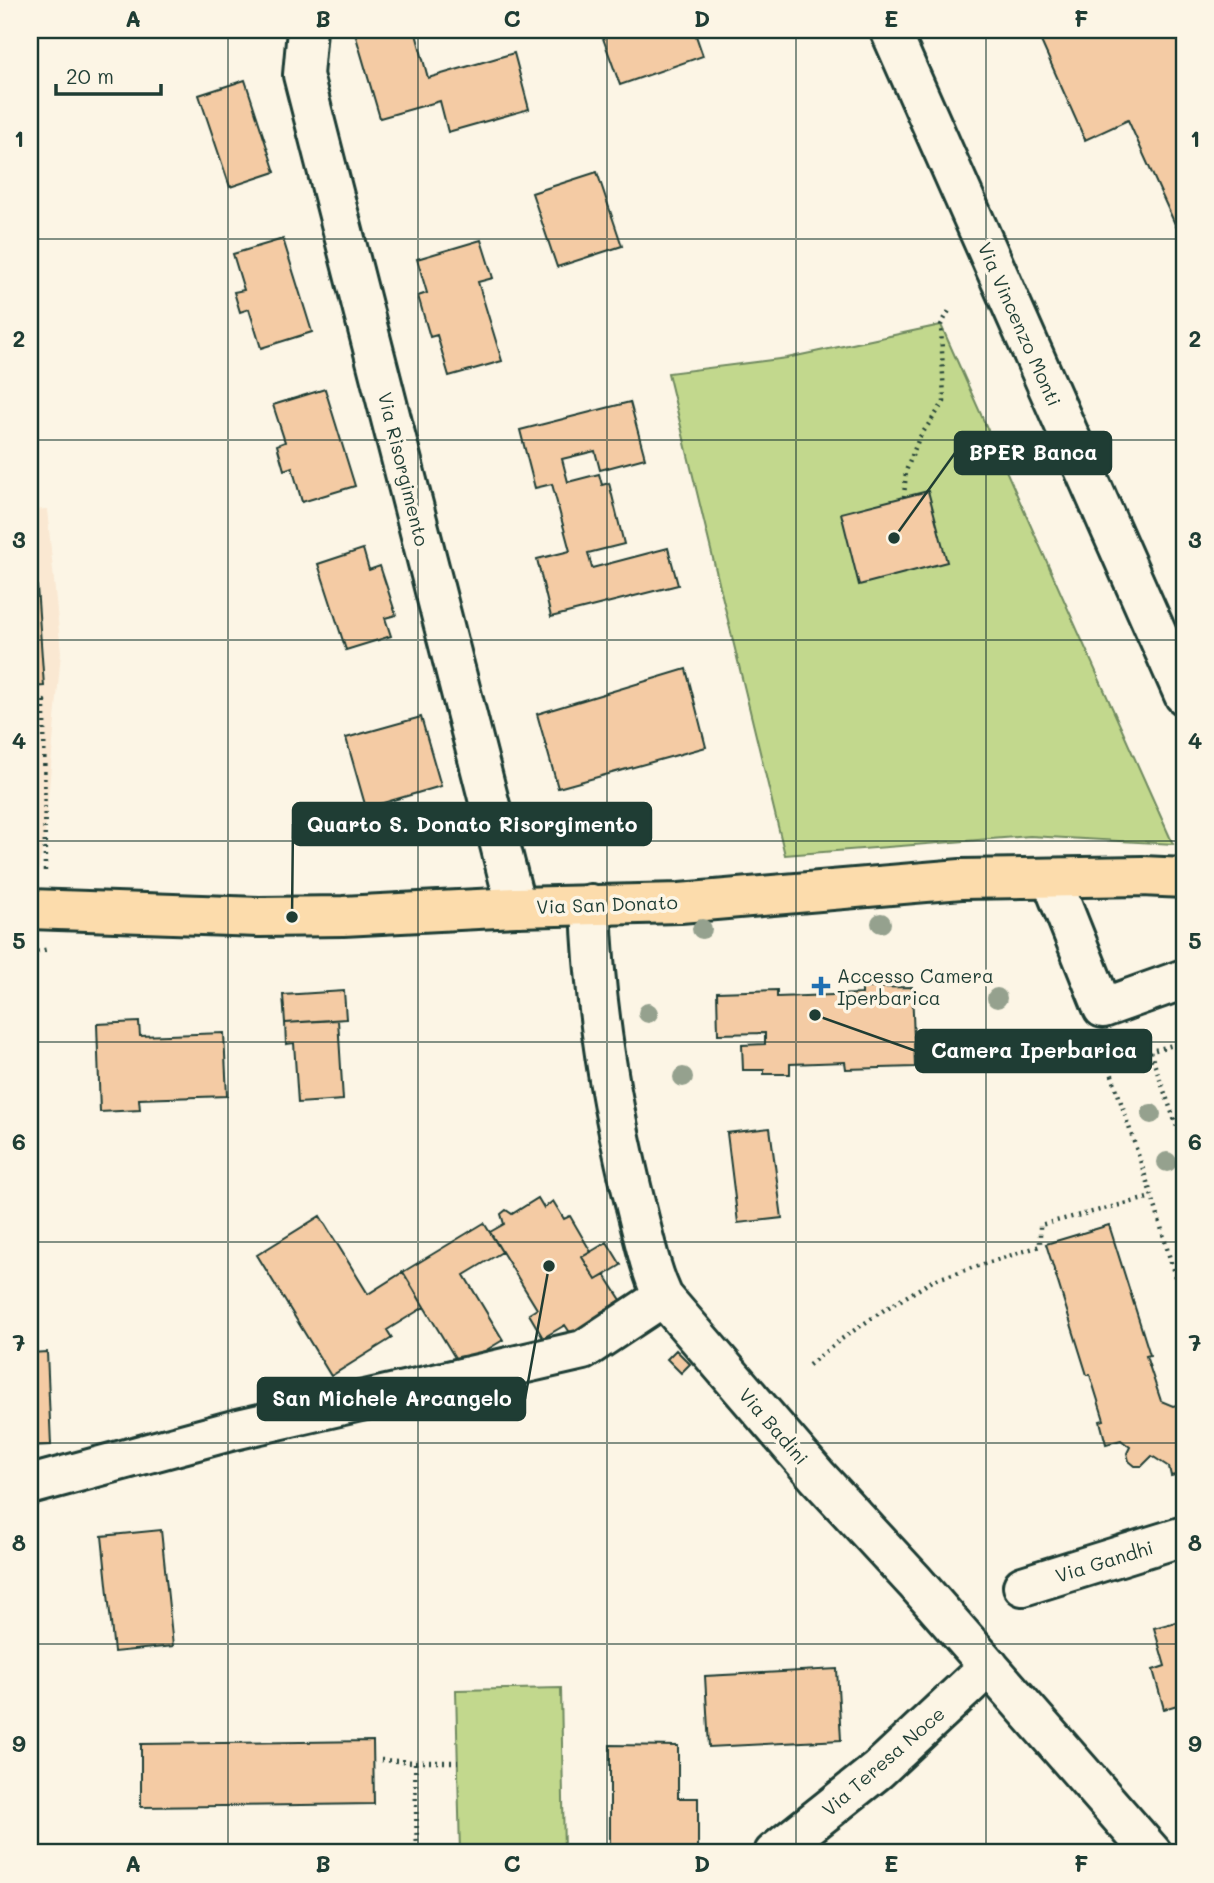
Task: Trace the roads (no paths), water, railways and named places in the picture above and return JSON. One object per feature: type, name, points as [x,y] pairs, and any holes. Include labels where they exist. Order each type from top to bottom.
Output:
[{"type":"main road","name":"Via San Donato","points":[[37,910],[259,917],[343,916],[591,904],[680,903],[961,880],[1142,876],[1184,878]]},
{"type":"street","name":"Via Risorgimento","points":[[307,30],[303,75],[516,907]]},
{"type":"street","name":"Via Vincenzo Monti","points":[[890,30],[1184,695]]},
{"type":"street","points":[[1051,878],[1103,1008],[1184,979]]},
{"type":"street","name":"Via Badini","points":[[591,904],[592,948],[626,1171],[653,1272],[663,1297],[817,1476],[989,1666],[1152,1853]]},
{"type":"street","points":[[30,1485],[234,1430],[583,1350],[663,1297]]},
{"type":"street","name":"Via Gandhi","points":[[1023,1586],[1184,1536]]},
{"type":"street","name":"Via Teresa Noce","points":[[774,1853],[878,1770],[989,1666]]},
{"type":"place","name":"BPER Banca","points":[[894,538]]},
{"type":"place","name":"Quarto S. Donato Risorgimento","points":[[292,917]]},
{"type":"place","name":"Accesso Camera Iperbarica","points":[[821,986]]},
{"type":"place","name":"Camera Iperbarica","points":[[815,1015]]},
{"type":"place","name":"San Michele Arcangelo","points":[[549,1266]]}]
